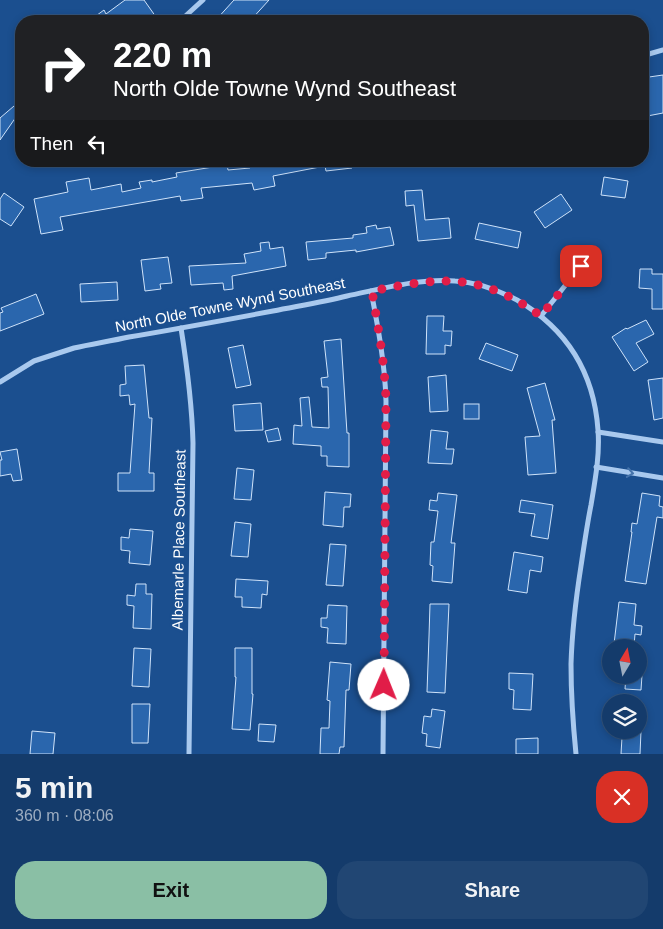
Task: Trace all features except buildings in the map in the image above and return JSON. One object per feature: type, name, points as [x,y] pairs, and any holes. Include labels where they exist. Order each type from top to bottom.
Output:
[{"type":"street","points":[[187,15],[203,0]]},
{"type":"street","points":[[649,54],[663,50]]},
{"type":"street","points":[[541,316],[591,253]]},
{"type":"street","name":"North Olde Towne Wynd Southeast","points":[[0,382],[34,361],[74,348],[410,284],[453,280],[471,282],[489,287],[526,305],[555,328],[569,344],[585,373],[592,394],[598,432],[596,467],[573,634],[571,689],[576,754]]},
{"type":"street","points":[[372,291],[382,355],[386,401],[384,754]]},
{"type":"street","name":"Albemarle Place Southeast","points":[[181,328],[192,411],[193,443],[190,754]]},
{"type":"street","points":[[598,432],[663,442]]},
{"type":"street","points":[[596,467],[663,478]]},
{"type":"route","points":[[384,685],[387,429],[385,379],[372,291],[435,281],[471,282],[508,295],[541,316],[581,266]]}]
